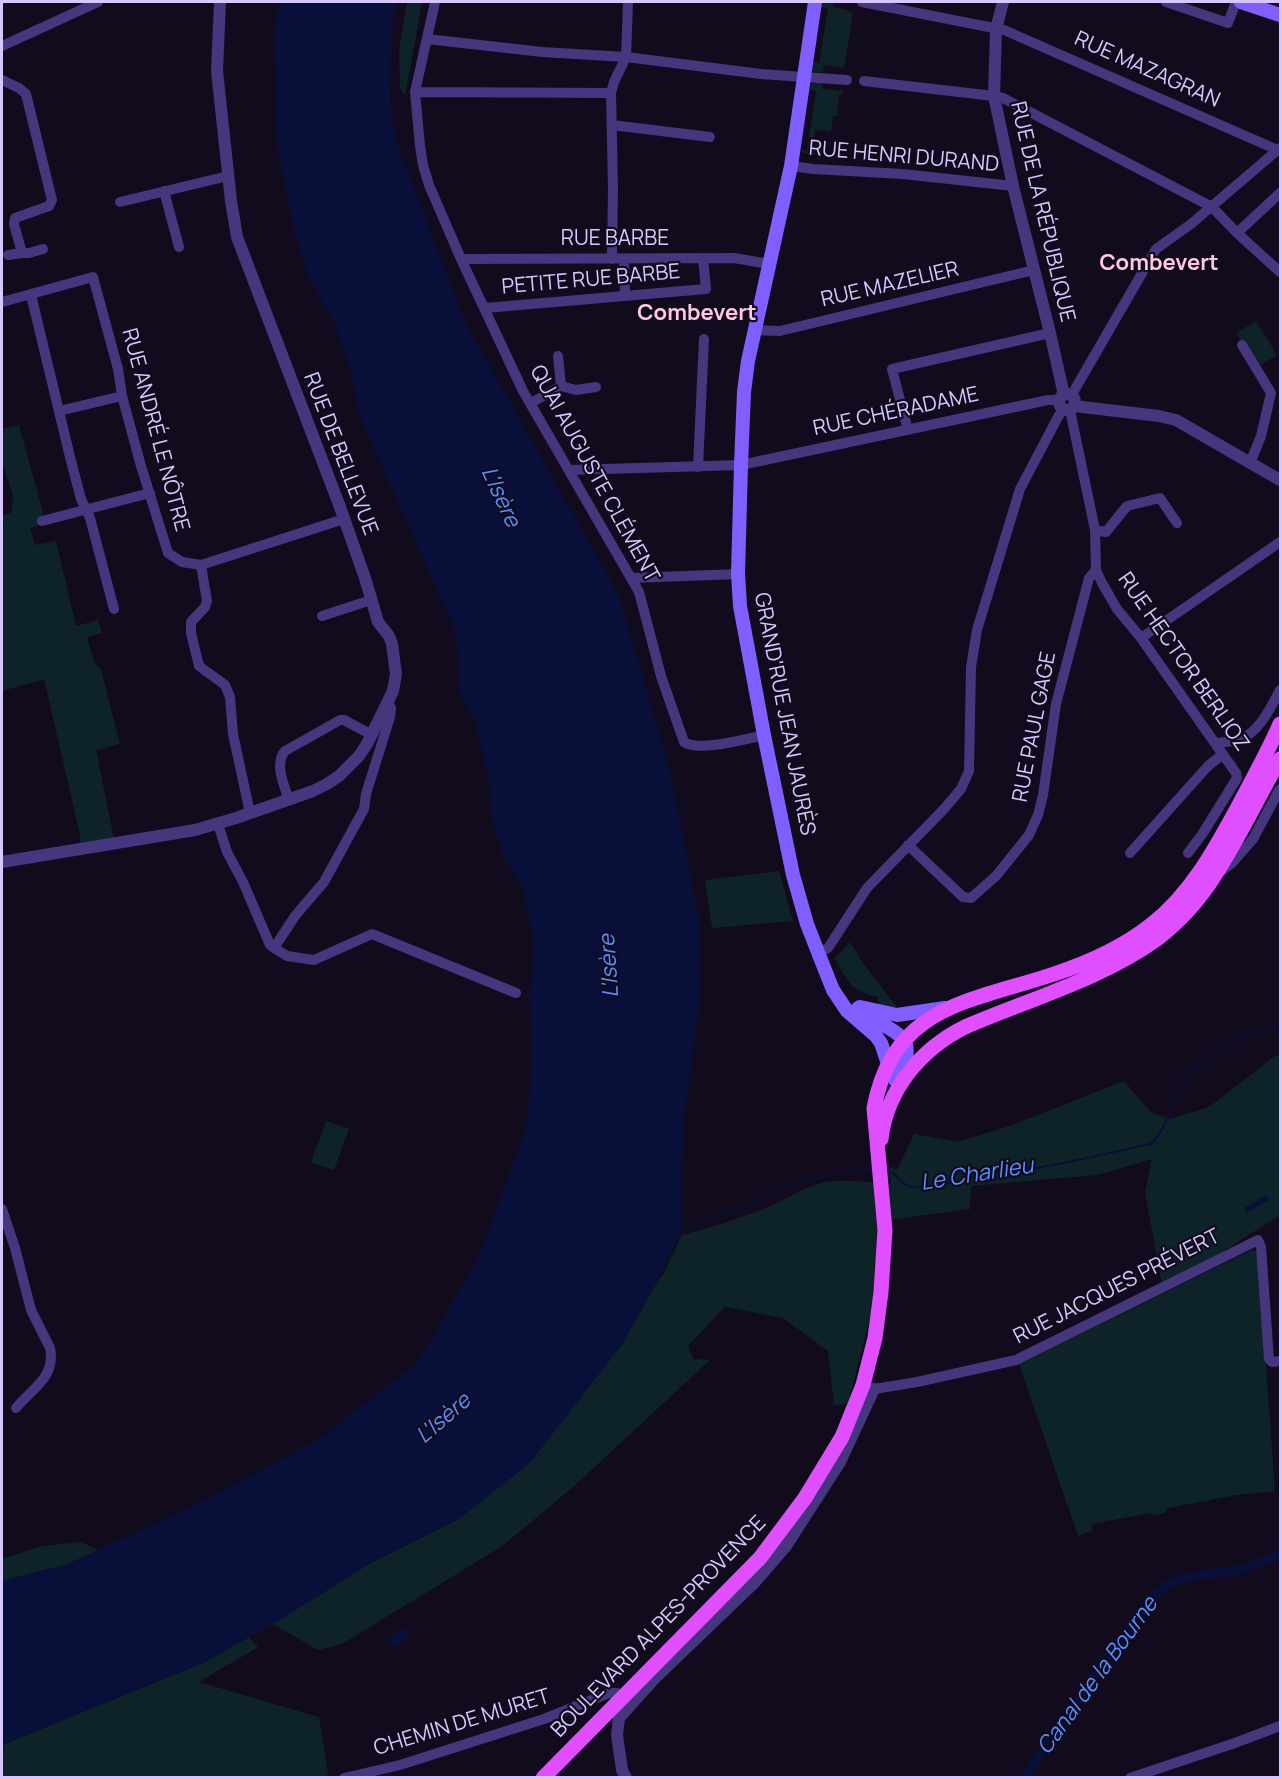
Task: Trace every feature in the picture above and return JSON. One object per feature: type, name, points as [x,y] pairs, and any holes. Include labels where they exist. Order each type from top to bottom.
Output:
[{"type":"main road","name":"GRAND'RUE JEAN JAURÈS","points":[[815,2],[791,166],[747,361],[738,574],[740,606],[793,875],[820,959]]},
{"type":"main road","name":"GRAND'RUE JEAN JAURÈS","points":[[803,76],[810,65],[820,2]]},
{"type":"main road","points":[[1241,2],[1281,15]]},
{"type":"main road","points":[[880,1160],[874,1108],[876,1096],[888,1064],[904,1040],[921,1023],[950,1007],[1080,965],[1130,940],[1151,925],[1173,906],[1191,885],[1223,834],[1281,724]]},
{"type":"main road","points":[[891,1102],[903,1080],[924,1054],[948,1035],[1130,957],[1176,923],[1215,876],[1281,759]]},
{"type":"main road","points":[[820,959],[844,994],[856,1006],[871,1019],[900,1034],[906,1044],[908,1059],[893,1084],[891,1102],[881,1137],[880,1160]]},
{"type":"main road","points":[[820,959],[832,990],[847,1011],[881,1042],[888,1064]]},
{"type":"main road","points":[[856,1006],[897,1015],[950,1007]]},
{"type":"main road","name":"BOULEVARD ALPES-PROVENCE","points":[[543,1778],[740,1579],[778,1535],[805,1498],[831,1455],[868,1387],[881,1292],[885,1230],[880,1160]]},
{"type":"street","points":[[2,46],[98,2]]},
{"type":"street","name":"RUE DE BELLEVUE","points":[[2,862],[195,830],[289,800],[320,787],[339,776],[359,756],[393,691],[396,674],[394,653],[389,636],[378,622],[344,519],[244,257],[233,218],[216,70],[220,2]]},
{"type":"street","name":"QUAI AUGUSTE CLÉMENT","points":[[435,2],[415,92],[416,116],[423,165],[461,259],[523,391],[639,592],[661,676],[684,742],[690,746],[702,747],[764,735]]},
{"type":"street","points":[[625,296],[618,259],[611,93],[626,57],[628,2]]},
{"type":"street","name":"RUE MAZAGRAN","points":[[862,2],[1004,30],[1280,150]]},
{"type":"street","name":"RUE DE LA RÉPUBLIQUE","points":[[1003,2],[996,29],[994,96],[1013,186],[1067,403]]},
{"type":"street","points":[[1166,2],[1228,23],[1236,2]]},
{"type":"street","points":[[427,39],[542,52],[626,57],[761,74],[848,80]]},
{"type":"street","points":[[2,80],[26,94],[52,200],[49,206],[15,219],[22,253]]},
{"type":"street","points":[[864,81],[1003,98],[1212,207],[1281,272]]},
{"type":"street","points":[[415,92],[611,93]]},
{"type":"street","points":[[612,125],[710,137]]},
{"type":"street","points":[[820,959],[867,888],[961,789],[969,771],[971,667],[977,630],[1020,489],[1058,417],[1156,249],[1191,224],[1280,150]]},
{"type":"street","name":"RUE HENRI DURAND","points":[[791,166],[903,174],[1013,186]]},
{"type":"street","points":[[120,202],[228,176]]},
{"type":"street","points":[[164,191],[180,248]]},
{"type":"street","points":[[1237,233],[1281,193]]},
{"type":"street","points":[[8,255],[43,249]]},
{"type":"street","name":"PETITE RUE BARBE","points":[[485,308],[706,289],[703,258]]},
{"type":"street","name":"RUE BARBE","points":[[461,259],[734,258],[769,264]]},
{"type":"street","name":"RUE MAZELIER","points":[[754,330],[780,331],[1034,270]]},
{"type":"street","name":"RUE ANDRÉ LE NÔTRE","points":[[31,295],[93,277],[141,466],[168,553],[182,562],[201,565]]},
{"type":"street","points":[[2,302],[31,295],[78,489],[90,518],[114,609]]},
{"type":"street","points":[[908,430],[892,369],[1050,333]]},
{"type":"street","points":[[698,467],[704,339]]},
{"type":"street","points":[[1242,345],[1271,393],[1261,436],[1250,463]]},
{"type":"street","points":[[558,356],[561,386]]},
{"type":"street","points":[[531,403],[561,386],[576,390],[596,387]]},
{"type":"street","points":[[59,411],[122,396]]},
{"type":"street","name":"RUE CHÉRADAME","points":[[570,470],[741,465],[1048,400],[1067,403]]},
{"type":"street","points":[[1067,403],[1176,420],[1281,480]]},
{"type":"street","name":"RUE HECTOR BERLIOZ","points":[[1067,403],[1095,530],[1096,570],[1117,609],[1141,638],[1236,773],[1237,778],[1188,854]]},
{"type":"street","points":[[42,521],[150,493]]},
{"type":"street","points":[[1095,530],[1106,532],[1127,506],[1160,498],[1177,523]]},
{"type":"street","points":[[250,813],[233,734],[230,697],[225,685],[199,666],[191,633],[191,622],[206,608],[207,601],[201,565],[344,519]]},
{"type":"street","points":[[1141,638],[1281,542]]},
{"type":"street","name":"RUE PAUL GAGE","points":[[908,845],[963,897],[971,898],[996,876],[1029,835],[1038,815],[1043,795],[1056,704],[1089,578],[1096,570]]},
{"type":"street","points":[[632,578],[738,574]]},
{"type":"street","points":[[322,616],[371,600]]},
{"type":"street","points":[[1217,743],[1239,740],[1250,734],[1262,721],[1281,690]]},
{"type":"street","points":[[274,948],[295,916],[324,882],[364,809],[366,794],[390,717],[392,708],[388,703]]},
{"type":"street","points":[[289,800],[279,764],[285,751],[340,720],[372,735]]},
{"type":"street","points":[[1130,853],[1208,766],[1223,754]]},
{"type":"street","points":[[1215,876],[1232,863],[1253,840],[1281,789]]},
{"type":"street","points":[[218,824],[227,852],[243,882],[270,945],[287,956],[314,960],[372,934],[516,993]]},
{"type":"street","points":[[2,1209],[31,1310],[51,1354],[45,1378],[16,1408]]},
{"type":"street","name":"RUE JACQUES PRÉVERT","points":[[868,1387],[917,1382],[1016,1360],[1258,1240],[1261,1247],[1269,1359],[1272,1362],[1281,1361]]},
{"type":"street","points":[[626,1778],[622,1770],[617,1735],[619,1718],[654,1679],[753,1584],[786,1546],[840,1462],[868,1387]]},
{"type":"street","name":"CHEMIN DE MURET","points":[[344,1778],[400,1765],[544,1719],[609,1693],[617,1693],[623,1697]]},
{"type":"street","points":[[1130,1778],[1281,1726]]},
{"type":"green space","points":[[407,2],[422,2],[405,96],[400,88],[399,51]]},
{"type":"green space","points":[[823,2],[834,2],[833,7],[853,12],[844,68],[824,65],[823,72],[812,71],[813,62],[819,63],[828,8],[822,7]]},
{"type":"green space","points":[[822,83],[822,89],[843,91],[843,94],[839,94],[837,116],[833,116],[831,131],[815,130],[815,155],[803,153],[801,150],[807,151],[816,91],[809,90],[811,84]]},
{"type":"green space","points":[[1256,321],[1277,355],[1257,367],[1236,333]]},
{"type":"green space","points":[[19,425],[44,516],[39,525],[30,528],[35,545],[56,541],[76,626],[98,620],[102,633],[87,637],[94,662],[101,669],[120,744],[96,750],[114,839],[80,844],[80,835],[44,679],[2,691],[2,528],[4,526],[2,516],[12,512],[13,496],[2,462],[2,429]]},
{"type":"green space","points":[[779,871],[793,921],[712,928],[705,880]]},
{"type":"green space","points":[[850,942],[897,1007],[879,1007],[878,997],[862,992],[846,979],[835,958]]},
{"type":"green space","points":[[1275,1056],[1280,1056],[1280,1215],[1219,1254],[1162,1285],[1145,1192],[1152,1159],[1097,1175],[971,1186],[970,1209],[881,1221],[871,1314],[848,1404],[834,1405],[828,1351],[783,1318],[725,1307],[688,1346],[693,1359],[710,1360],[573,1487],[501,1547],[342,1644],[318,1650],[273,1624],[369,1564],[459,1519],[621,1346],[663,1275],[682,1235],[719,1225],[826,1182],[850,1181],[891,1185],[889,1166],[897,1170],[914,1134],[958,1142],[1012,1125],[1124,1081],[1151,1112],[1169,1119],[1209,1107]]},
{"type":"green space","points":[[326,1121],[349,1129],[334,1170],[311,1162]]},
{"type":"green space","points":[[1252,1250],[1258,1252],[1275,1491],[1236,1495],[1168,1508],[1165,1513],[1155,1515],[1151,1513],[1092,1524],[1092,1531],[1078,1536],[1019,1364]]},
{"type":"green space","points":[[81,1542],[99,1550],[68,1564],[2,1581],[2,1559],[42,1546]]},
{"type":"green space","points":[[248,1637],[258,1647],[199,1682],[319,1717],[328,1775],[315,1778],[88,1778],[80,1775],[77,1778],[2,1778],[2,1745],[205,1662]]},
{"type":"water","name":"L'Isère","points":[[279,2],[397,2],[391,32],[390,100],[395,138],[465,322],[619,596],[666,757],[700,925],[701,976],[684,1119],[681,1232],[657,1282],[621,1346],[530,1463],[459,1519],[369,1564],[273,1624],[205,1662],[2,1745],[2,1581],[68,1564],[195,1505],[320,1439],[419,1361],[481,1252],[526,1128],[531,1074],[529,994],[533,970],[533,937],[522,886],[504,858],[491,818],[490,785],[475,720],[459,695],[458,648],[453,625],[359,415],[351,370],[334,322],[308,275],[293,225],[277,144],[274,33]]},
{"type":"water","points":[[1266,1195],[1269,1200],[1247,1213],[1244,1208]]},
{"type":"water","points":[[403,1628],[409,1631],[409,1637],[393,1648],[387,1639]]},
{"type":"waterway","name":"Le Charlieu","points":[[887,1170],[909,1186],[927,1187],[991,1173],[1060,1164],[1151,1144],[1163,1127],[1182,1085],[1205,1060],[1232,1041],[1248,1034],[1280,1026]]},
{"type":"waterway","name":"Le Charlieu","points":[[679,1232],[807,1181],[850,1170],[872,1169]]},
{"type":"waterway","name":"Canal de la Bourne","points":[[1024,1778],[1147,1602],[1168,1584],[1193,1576],[1239,1570],[1280,1554]]},
{"type":"district","name":"Combevert","points":[[1159,264]]},
{"type":"district","name":"Combevert","points":[[697,314]]}]
